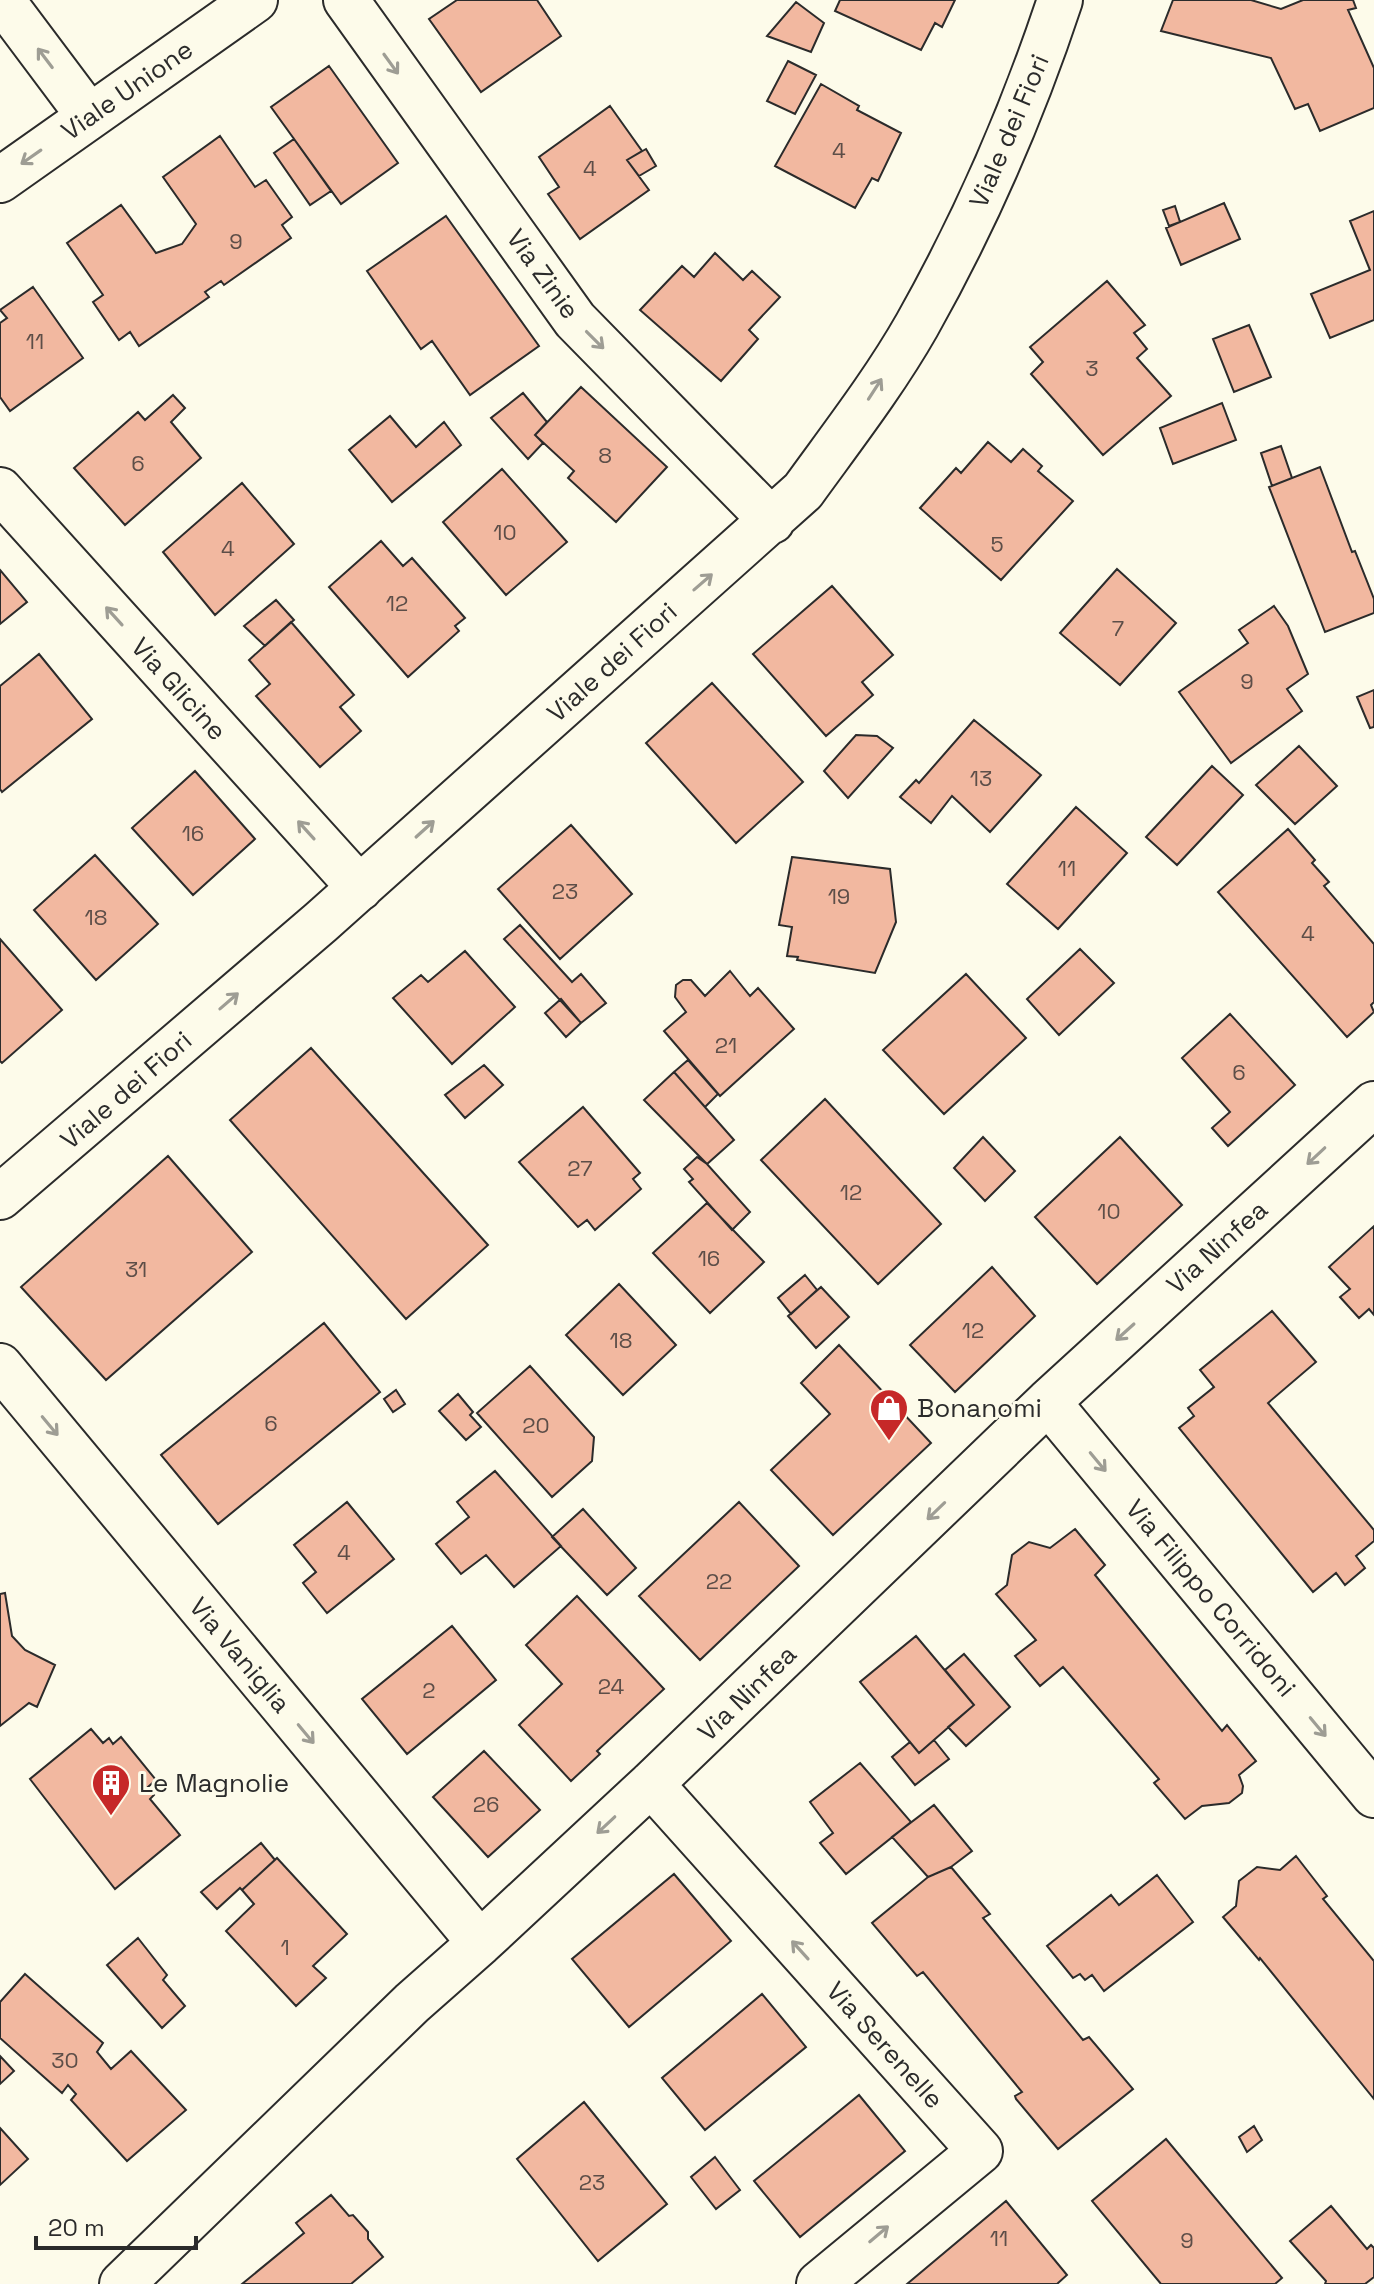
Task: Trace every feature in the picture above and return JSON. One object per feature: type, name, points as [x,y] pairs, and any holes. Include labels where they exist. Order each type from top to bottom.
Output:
[{"type":"street","points":[[2,0],[89,116]]},
{"type":"street","name":"Viale Unione","points":[[0,180],[255,0]]},
{"type":"street","name":"Via Zinie","points":[[346,0],[575,320],[772,521]]},
{"type":"street","name":"Viale dei Fiori","points":[[0,1197],[360,888],[803,491],[916,326],[966,231],[1038,67],[1060,0]]},
{"type":"street","name":"Via Glicine","points":[[0,490],[360,888]]},
{"type":"street","name":"Via Ninfea","points":[[122,2284],[412,2003],[651,1784],[1048,1402],[1374,1104]]},
{"type":"street","name":"Via Vaniglia","points":[[0,1366],[480,1943]]},
{"type":"street","name":"Via Filippo Corridoni","points":[[1048,1402],[1374,1795]]},
{"type":"street","name":"Via Serenelle","points":[[651,1784],[980,2151],[819,2284]]},
{"type":"building","points":[[457,0],[537,0],[561,36],[481,92],[429,19]]},
{"type":"building","points":[[840,0],[955,0],[942,27],[935,23],[921,50],[835,11]]},
{"type":"building","points":[[1173,0],[1251,0],[1281,9],[1303,0],[1353,0],[1356,8],[1348,10],[1374,68],[1374,108],[1320,131],[1308,104],[1295,109],[1271,58],[1161,31]]},
{"type":"building","points":[[796,2],[824,23],[811,52],[767,36]]},
{"type":"building","points":[[788,61],[816,75],[795,114],[767,101]]},
{"type":"building","points":[[329,66],[398,163],[341,204],[271,107]]},
{"type":"building","points":[[821,84],[859,106],[857,110],[901,133],[878,181],[872,178],[855,208],[775,166]]},
{"type":"building","points":[[610,106],[642,151],[627,160],[649,190],[580,239],[548,194],[559,187],[539,157]]},
{"type":"building","points":[[220,136],[255,187],[266,180],[292,217],[282,225],[291,238],[224,285],[221,281],[205,292],[209,297],[139,346],[130,332],[119,340],[93,302],[103,295],[67,243],[121,205],[156,253],[182,244],[196,224],[163,177]]},
{"type":"building","points":[[294,139],[331,191],[310,205],[274,153]]},
{"type":"building","points":[[646,149],[656,166],[639,176],[627,160]]},
{"type":"building","points":[[1224,203],[1240,239],[1181,265],[1166,228]]},
{"type":"building","points":[[1175,206],[1180,222],[1169,226],[1163,210]]},
{"type":"building","points":[[1374,211],[1374,320],[1330,338],[1311,294],[1370,270],[1350,221]]},
{"type":"building","points":[[446,216],[539,346],[470,395],[432,341],[421,349],[367,271]]},
{"type":"building","points":[[715,253],[743,280],[752,271],[780,297],[749,330],[758,339],[721,381],[640,310],[682,266],[694,277]]},
{"type":"building","points":[[1107,281],[1145,325],[1134,333],[1147,349],[1137,358],[1171,396],[1103,455],[1031,374],[1043,362],[1030,347]]},
{"type":"building","points":[[33,287],[83,358],[10,411],[0,397],[0,323],[7,318],[0,310]]},
{"type":"building","points":[[1249,325],[1271,377],[1234,392],[1213,339]]},
{"type":"building","points":[[581,387],[667,467],[616,522],[568,478],[574,471],[535,435]]},
{"type":"building","points":[[523,393],[547,422],[535,435],[543,443],[528,459],[491,418]]},
{"type":"building","points":[[173,395],[185,408],[171,422],[201,458],[125,525],[74,468],[138,412],[145,420]]},
{"type":"building","points":[[1222,403],[1236,440],[1173,464],[1160,428]]},
{"type":"building","points":[[390,416],[416,447],[444,422],[461,445],[392,502],[349,450]]},
{"type":"building","points":[[988,442],[1011,462],[1023,449],[1042,466],[1038,471],[1073,501],[1001,580],[920,508],[956,468],[961,473]]},
{"type":"building","points":[[1281,446],[1292,478],[1272,486],[1261,453]]},
{"type":"building","points":[[1320,467],[1352,552],[1355,551],[1374,599],[1374,613],[1325,632],[1269,487]]},
{"type":"building","points":[[502,469],[567,542],[506,595],[443,522]]},
{"type":"building","points":[[242,483],[294,544],[215,615],[163,552]]},
{"type":"building","points":[[381,541],[403,566],[412,558],[465,618],[455,626],[459,631],[408,677],[329,587]]},
{"type":"building","points":[[1117,569],[1176,623],[1120,685],[1060,633]]},
{"type":"building","points":[[0,570],[27,602],[0,624]]},
{"type":"building","points":[[832,586],[893,655],[862,682],[873,695],[826,736],[753,654]]},
{"type":"building","points":[[276,600],[294,620],[265,646],[244,626]]},
{"type":"building","points":[[1274,606],[1288,626],[1308,674],[1287,689],[1302,711],[1231,763],[1179,692],[1248,643],[1239,630]]},
{"type":"building","points":[[291,622],[354,695],[340,707],[361,731],[320,767],[256,696],[270,684],[249,660]]},
{"type":"building","points":[[39,654],[92,719],[2,792],[0,686]]},
{"type":"building","points":[[712,683],[803,782],[736,843],[646,743]]},
{"type":"building","points":[[1374,690],[1374,727],[1370,728],[1357,697]]},
{"type":"building","points":[[974,720],[1041,775],[990,832],[952,796],[931,823],[900,797],[916,780],[919,783]]},
{"type":"building","points":[[856,735],[877,736],[893,748],[848,798],[824,771]]},
{"type":"building","points":[[1299,746],[1337,786],[1295,824],[1256,785]]},
{"type":"building","points":[[1212,766],[1243,795],[1177,865],[1146,837]]},
{"type":"building","points":[[195,771],[255,839],[193,895],[132,828]]},
{"type":"building","points":[[1076,807],[1127,853],[1058,929],[1007,884]]},
{"type":"building","points":[[571,825],[632,894],[560,959],[498,889]]},
{"type":"building","points":[[1288,829],[1329,882],[1324,886],[1374,944],[1374,1002],[1371,1005],[1374,1012],[1347,1037],[1218,892]]},
{"type":"building","points":[[95,855],[158,924],[96,980],[34,910]]},
{"type":"building","points":[[792,857],[890,869],[896,922],[875,973],[787,956],[792,927],[779,925]]},
{"type":"building","points":[[520,925],[572,982],[581,974],[606,1003],[581,1023],[504,939]]},
{"type":"building","points":[[0,939],[62,1010],[2,1063],[0,1061]]},
{"type":"building","points":[[1080,949],[1114,983],[1059,1035],[1027,999]]},
{"type":"building","points":[[465,951],[515,1007],[452,1064],[393,998],[421,975],[428,982]]},
{"type":"building","points":[[730,971],[750,996],[758,988],[794,1029],[720,1096],[664,1031],[686,1012],[675,997],[676,985],[683,980],[691,980],[705,996]]},
{"type":"building","points":[[966,974],[1026,1038],[944,1114],[883,1050]]},
{"type":"building","points":[[561,999],[581,1023],[566,1037],[545,1013]]},
{"type":"building","points":[[1230,1014],[1295,1085],[1228,1146],[1212,1128],[1230,1112],[1182,1058]]},
{"type":"building","points":[[311,1048],[488,1245],[406,1319],[230,1120]]},
{"type":"building","points":[[688,1060],[718,1094],[705,1107],[674,1072]]},
{"type":"building","points":[[484,1065],[503,1085],[465,1118],[445,1095]]},
{"type":"building","points":[[674,1072],[734,1140],[707,1164],[644,1100]]},
{"type":"building","points":[[825,1099],[941,1224],[878,1284],[761,1160]]},
{"type":"building","points":[[583,1107],[640,1173],[633,1179],[641,1189],[595,1230],[587,1220],[578,1227],[519,1162]]},
{"type":"building","points":[[983,1137],[1015,1171],[985,1201],[954,1168]]},
{"type":"building","points":[[1120,1137],[1182,1205],[1097,1284],[1035,1217]]},
{"type":"building","points":[[168,1156],[252,1252],[106,1380],[21,1287]]},
{"type":"building","points":[[697,1157],[750,1212],[732,1230],[689,1182],[693,1179],[684,1169]]},
{"type":"building","points":[[707,1203],[764,1262],[710,1313],[653,1253]]},
{"type":"building","points":[[1374,1226],[1374,1315],[1369,1309],[1359,1318],[1340,1297],[1350,1289],[1329,1267]]},
{"type":"building","points":[[992,1267],[1035,1316],[955,1392],[910,1345]]},
{"type":"building","points":[[805,1275],[817,1290],[791,1314],[778,1298]]},
{"type":"building","points":[[619,1284],[676,1345],[623,1395],[566,1335]]},
{"type":"building","points":[[821,1287],[849,1317],[816,1348],[788,1316]]},
{"type":"building","points":[[1272,1311],[1316,1362],[1268,1403],[1374,1530],[1374,1541],[1356,1556],[1365,1568],[1345,1585],[1336,1573],[1313,1592],[1179,1428],[1194,1416],[1188,1408],[1214,1387],[1200,1370]]},
{"type":"building","points":[[324,1323],[380,1392],[218,1524],[161,1455]]},
{"type":"building","points":[[839,1345],[931,1443],[833,1535],[771,1470],[830,1414],[801,1383]]},
{"type":"building","points":[[530,1366],[594,1437],[592,1461],[552,1497],[477,1413]]},
{"type":"building","points":[[396,1390],[405,1404],[393,1412],[384,1399]]},
{"type":"building","points":[[458,1394],[481,1427],[466,1440],[439,1411]]},
{"type":"building","points":[[495,1471],[561,1546],[514,1587],[486,1555],[461,1574],[436,1544],[469,1517],[457,1502]]},
{"type":"building","points":[[347,1502],[394,1559],[327,1613],[303,1583],[316,1572],[294,1545]]},
{"type":"building","points":[[739,1502],[799,1566],[700,1660],[639,1596]]},
{"type":"building","points":[[583,1509],[636,1568],[607,1595],[552,1537]]},
{"type":"building","points":[[1075,1529],[1105,1565],[1095,1575],[1222,1731],[1227,1725],[1256,1761],[1239,1775],[1242,1793],[1229,1803],[1202,1806],[1185,1819],[1154,1783],[1159,1779],[1063,1667],[1040,1686],[1015,1656],[1036,1640],[996,1594],[1007,1585],[1012,1555],[1029,1542],[1050,1548]]},
{"type":"building","points":[[5,1593],[12,1636],[25,1650],[55,1665],[37,1707],[29,1703],[0,1726],[0,1594]]},
{"type":"building","points":[[577,1596],[664,1689],[597,1751],[600,1754],[571,1781],[519,1725],[562,1684],[526,1645]]},
{"type":"building","points":[[452,1626],[496,1680],[407,1754],[362,1699]]},
{"type":"building","points":[[916,1636],[974,1705],[919,1753],[860,1682]]},
{"type":"building","points":[[964,1654],[1010,1707],[966,1746],[948,1727],[974,1705],[945,1670]]},
{"type":"building","name":"Le Magnolie","points":[[91,1729],[103,1743],[109,1738],[113,1744],[121,1737],[156,1780],[148,1787],[154,1795],[150,1799],[180,1835],[115,1889],[30,1779]]},
{"type":"building","points":[[934,1740],[949,1759],[915,1785],[892,1757],[910,1742],[919,1753]]},
{"type":"building","points":[[484,1751],[540,1810],[488,1857],[433,1797]]},
{"type":"building","points":[[860,1763],[911,1822],[846,1874],[820,1843],[833,1833],[810,1802]]},
{"type":"building","points":[[934,1805],[972,1851],[951,1867],[928,1877],[892,1837]]},
{"type":"building","points":[[261,1843],[275,1860],[217,1909],[201,1892]]},
{"type":"building","points":[[1296,1856],[1327,1896],[1323,1899],[1374,1961],[1374,2099],[1223,1917],[1236,1906],[1239,1881],[1257,1867],[1280,1870]]},
{"type":"building","points":[[277,1858],[347,1934],[313,1966],[326,1978],[296,2006],[226,1931],[254,1904],[242,1890]]},
{"type":"building","points":[[951,1867],[990,1914],[983,1918],[1083,2040],[1089,2037],[1133,2089],[1058,2149],[1016,2099],[1015,2096],[1022,2092],[923,1972],[917,1976],[872,1923],[928,1877]]},
{"type":"building","points":[[674,1874],[731,1941],[629,2027],[572,1959]]},
{"type":"building","points":[[1157,1875],[1193,1922],[1104,1991],[1092,1975],[1085,1980],[1080,1974],[1073,1978],[1047,1946],[1111,1895],[1119,1905]]},
{"type":"building","points":[[138,1938],[167,1975],[163,1980],[185,2006],[162,2028],[107,1965]]},
{"type":"building","points":[[25,1974],[103,2043],[97,2052],[111,2069],[131,2051],[186,2110],[127,2161],[71,2100],[76,2094],[68,2085],[62,2093],[0,2038],[0,2002]]},
{"type":"building","points":[[762,1994],[806,2047],[705,2130],[662,2078]]},
{"type":"building","points":[[0,2056],[14,2071],[0,2084]]},
{"type":"building","points":[[859,2095],[905,2151],[800,2237],[754,2181]]},
{"type":"building","points":[[584,2102],[667,2204],[598,2261],[517,2159]]},
{"type":"building","points":[[1254,2126],[1262,2140],[1247,2152],[1239,2137]]},
{"type":"building","points":[[0,2128],[28,2159],[0,2185]]},
{"type":"building","points":[[1166,2139],[1282,2278],[1275,2284],[1161,2284],[1092,2201]]},
{"type":"building","points":[[715,2157],[740,2190],[716,2209],[691,2177]]},
{"type":"building","points":[[331,2195],[368,2232],[368,2239],[383,2257],[351,2284],[242,2284],[304,2233],[296,2223]]},
{"type":"building","points":[[1006,2201],[1067,2275],[1057,2284],[907,2284]]},
{"type":"building","points":[[1331,2206],[1367,2249],[1371,2245],[1374,2248],[1374,2277],[1365,2284],[1325,2284],[1326,2281],[1290,2241]]},
{"type":"place","name":"Bonanomi","points":[[889,1442]]},
{"type":"place","name":"Le Magnolie","points":[[111,1817]]}]
